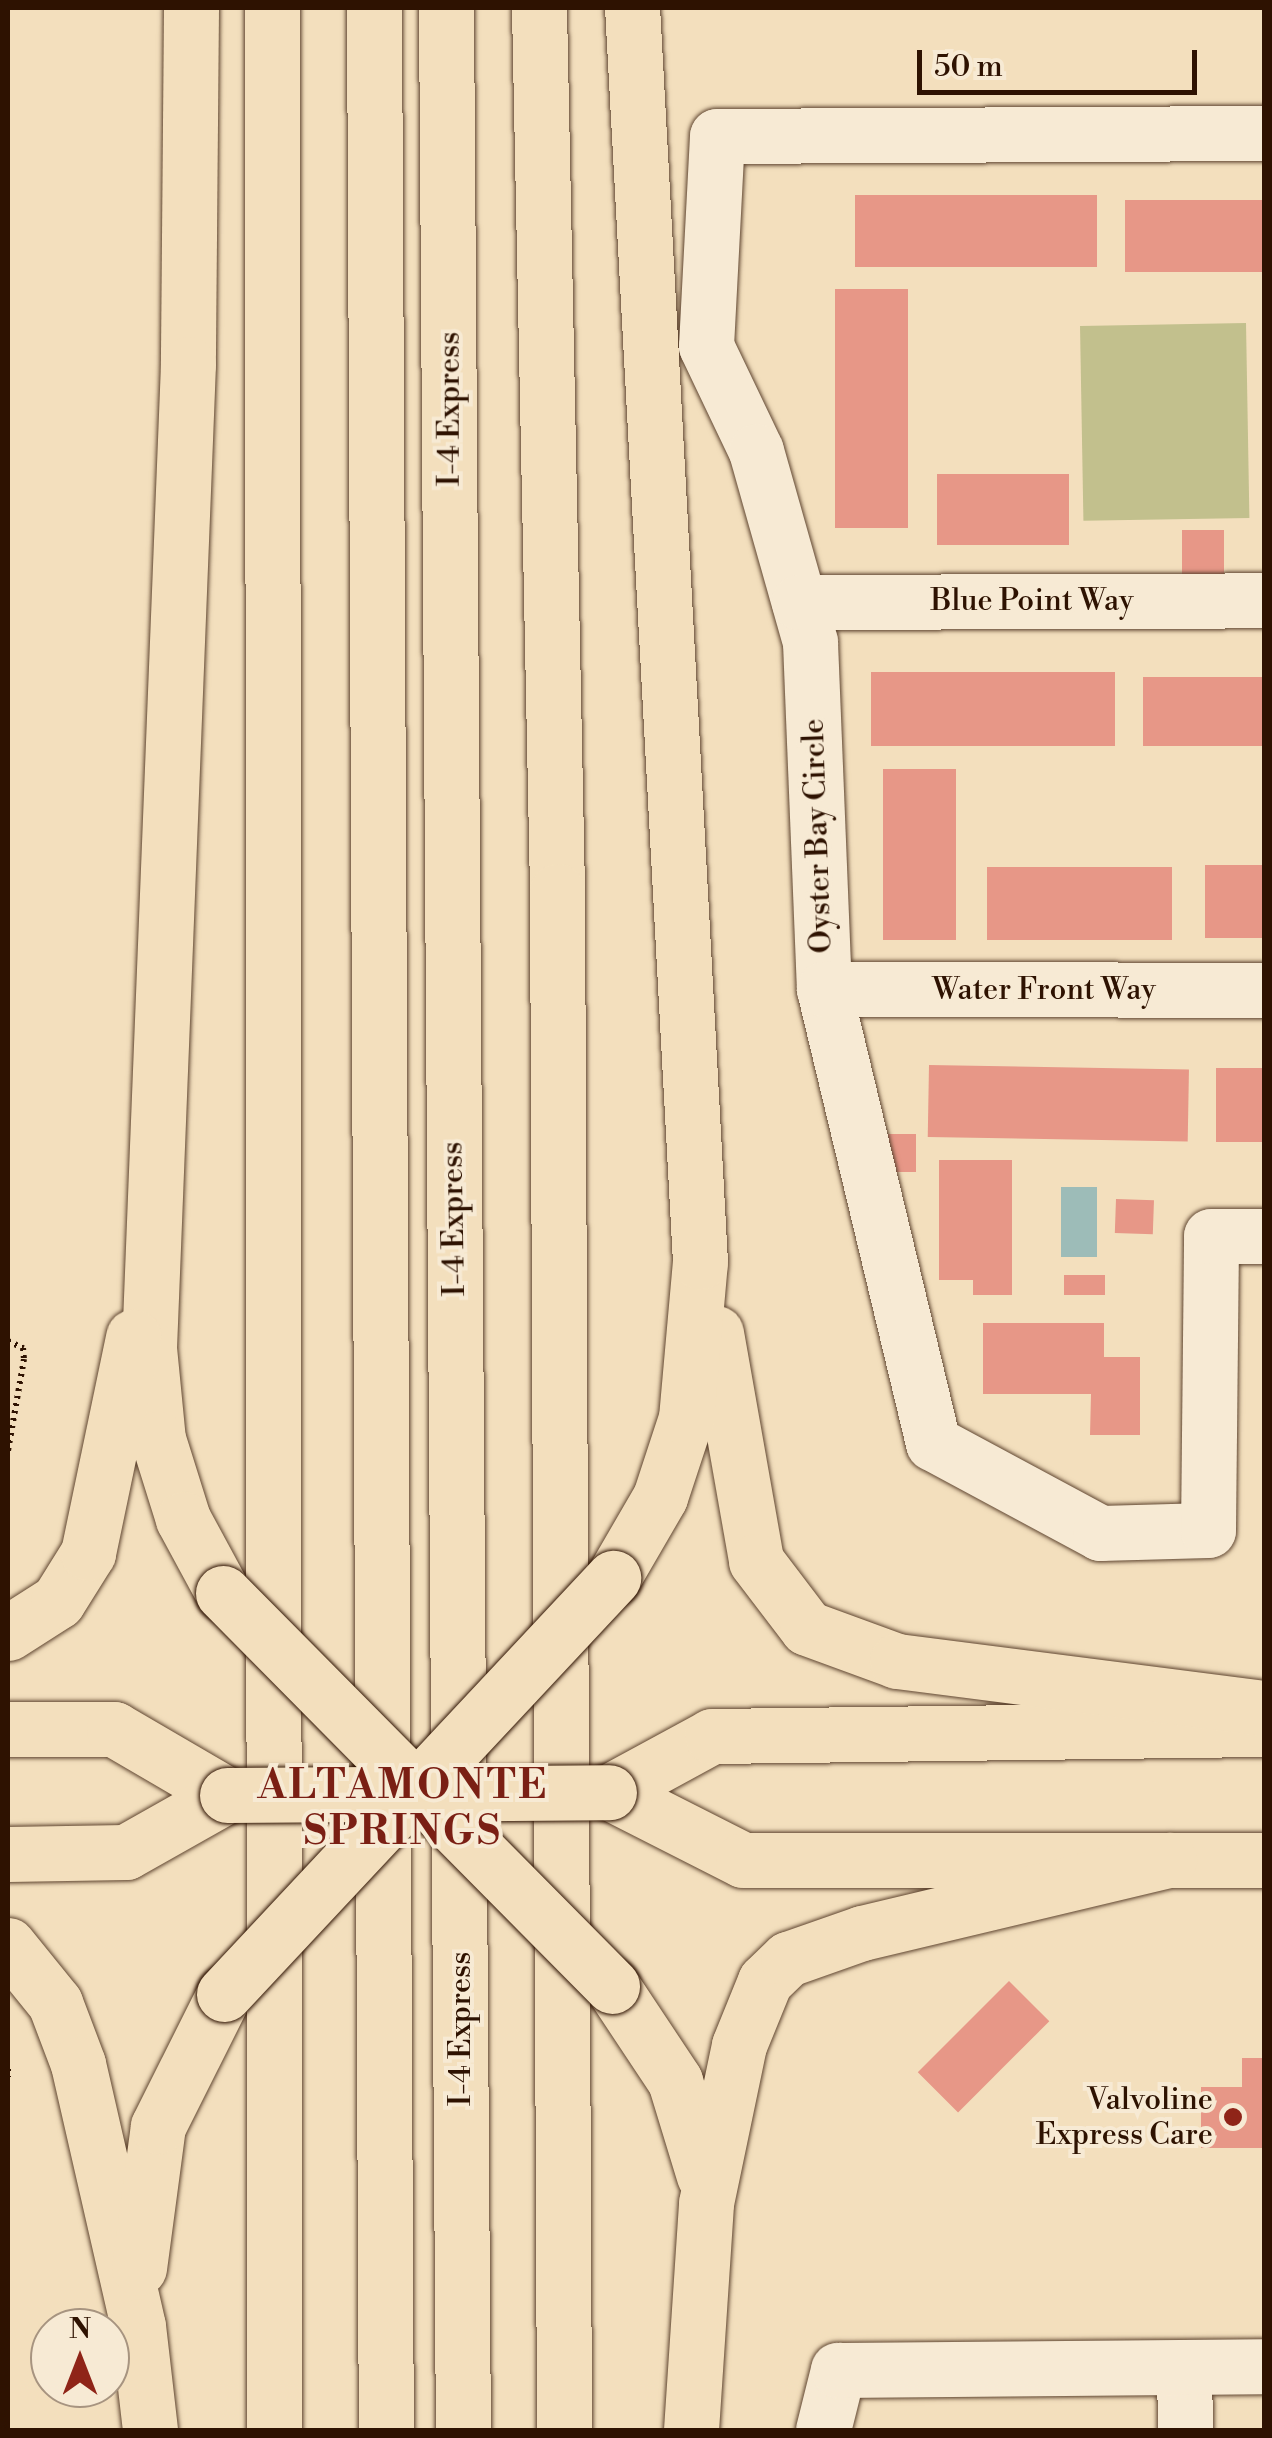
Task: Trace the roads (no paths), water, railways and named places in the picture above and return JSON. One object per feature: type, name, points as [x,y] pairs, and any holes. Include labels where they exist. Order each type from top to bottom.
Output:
[{"type":"main road","points":[[191,8],[188,364],[149,1348],[158,1439],[183,1519],[223,1593],[612,1986],[675,2081],[702,2150],[706,2204],[692,2430]]},
{"type":"main road","points":[[272,8],[274,2430]]},
{"type":"main road","points":[[374,8],[386,2430]]},
{"type":"main road","name":"I-4 Express","points":[[446,8],[464,2430]]},
{"type":"main road","points":[[539,8],[557,891],[564,2430]]},
{"type":"main road","points":[[632,8],[700,1262],[756,1561],[807,1628],[897,1661],[1264,1708]]},
{"type":"main road","points":[[8,1633],[58,1602],[88,1553],[154,1241]]},
{"type":"main road","points":[[138,2326],[140,2234],[158,2126],[224,1994],[419,1791],[613,1578],[660,1497],[686,1418],[700,1262]]},
{"type":"main road","points":[[8,1729],[114,1729],[227,1795]]},
{"type":"main road","points":[[610,1792],[712,1736],[1264,1729]]},
{"type":"main road","points":[[8,1854],[126,1852],[227,1795],[419,1791],[610,1792],[743,1860],[1264,1860]]},
{"type":"main road","points":[[706,2204],[749,2011],[788,1959],[1169,1860]]},
{"type":"main road","points":[[8,1946],[55,2002],[78,2064],[138,2326],[150,2430]]},
{"type":"street","name":"Oyster Bay Circle","points":[[1264,133],[718,136],[706,346],[756,451],[810,642],[824,990],[933,1444],[1100,1533],[1208,1530],[1211,1236],[1264,1236]]},
{"type":"street","name":"Blue Point Way","points":[[799,602],[1264,600]]},
{"type":"street","name":"Water Front Way","points":[[824,990],[1264,990]]},
{"type":"street","points":[[823,2430],[838,2370],[1264,2366]]},
{"type":"street","points":[[1184,2367],[1185,2430]]},
{"type":"water","points":[[1061,1187],[1097,1187],[1097,1257],[1061,1257]]},
{"type":"place","name":"Valvoline Express Care","points":[[1233,2117]]},
{"type":"district","name":"ALTAMONTE SPRINGS","points":[[403,1809]]}]
